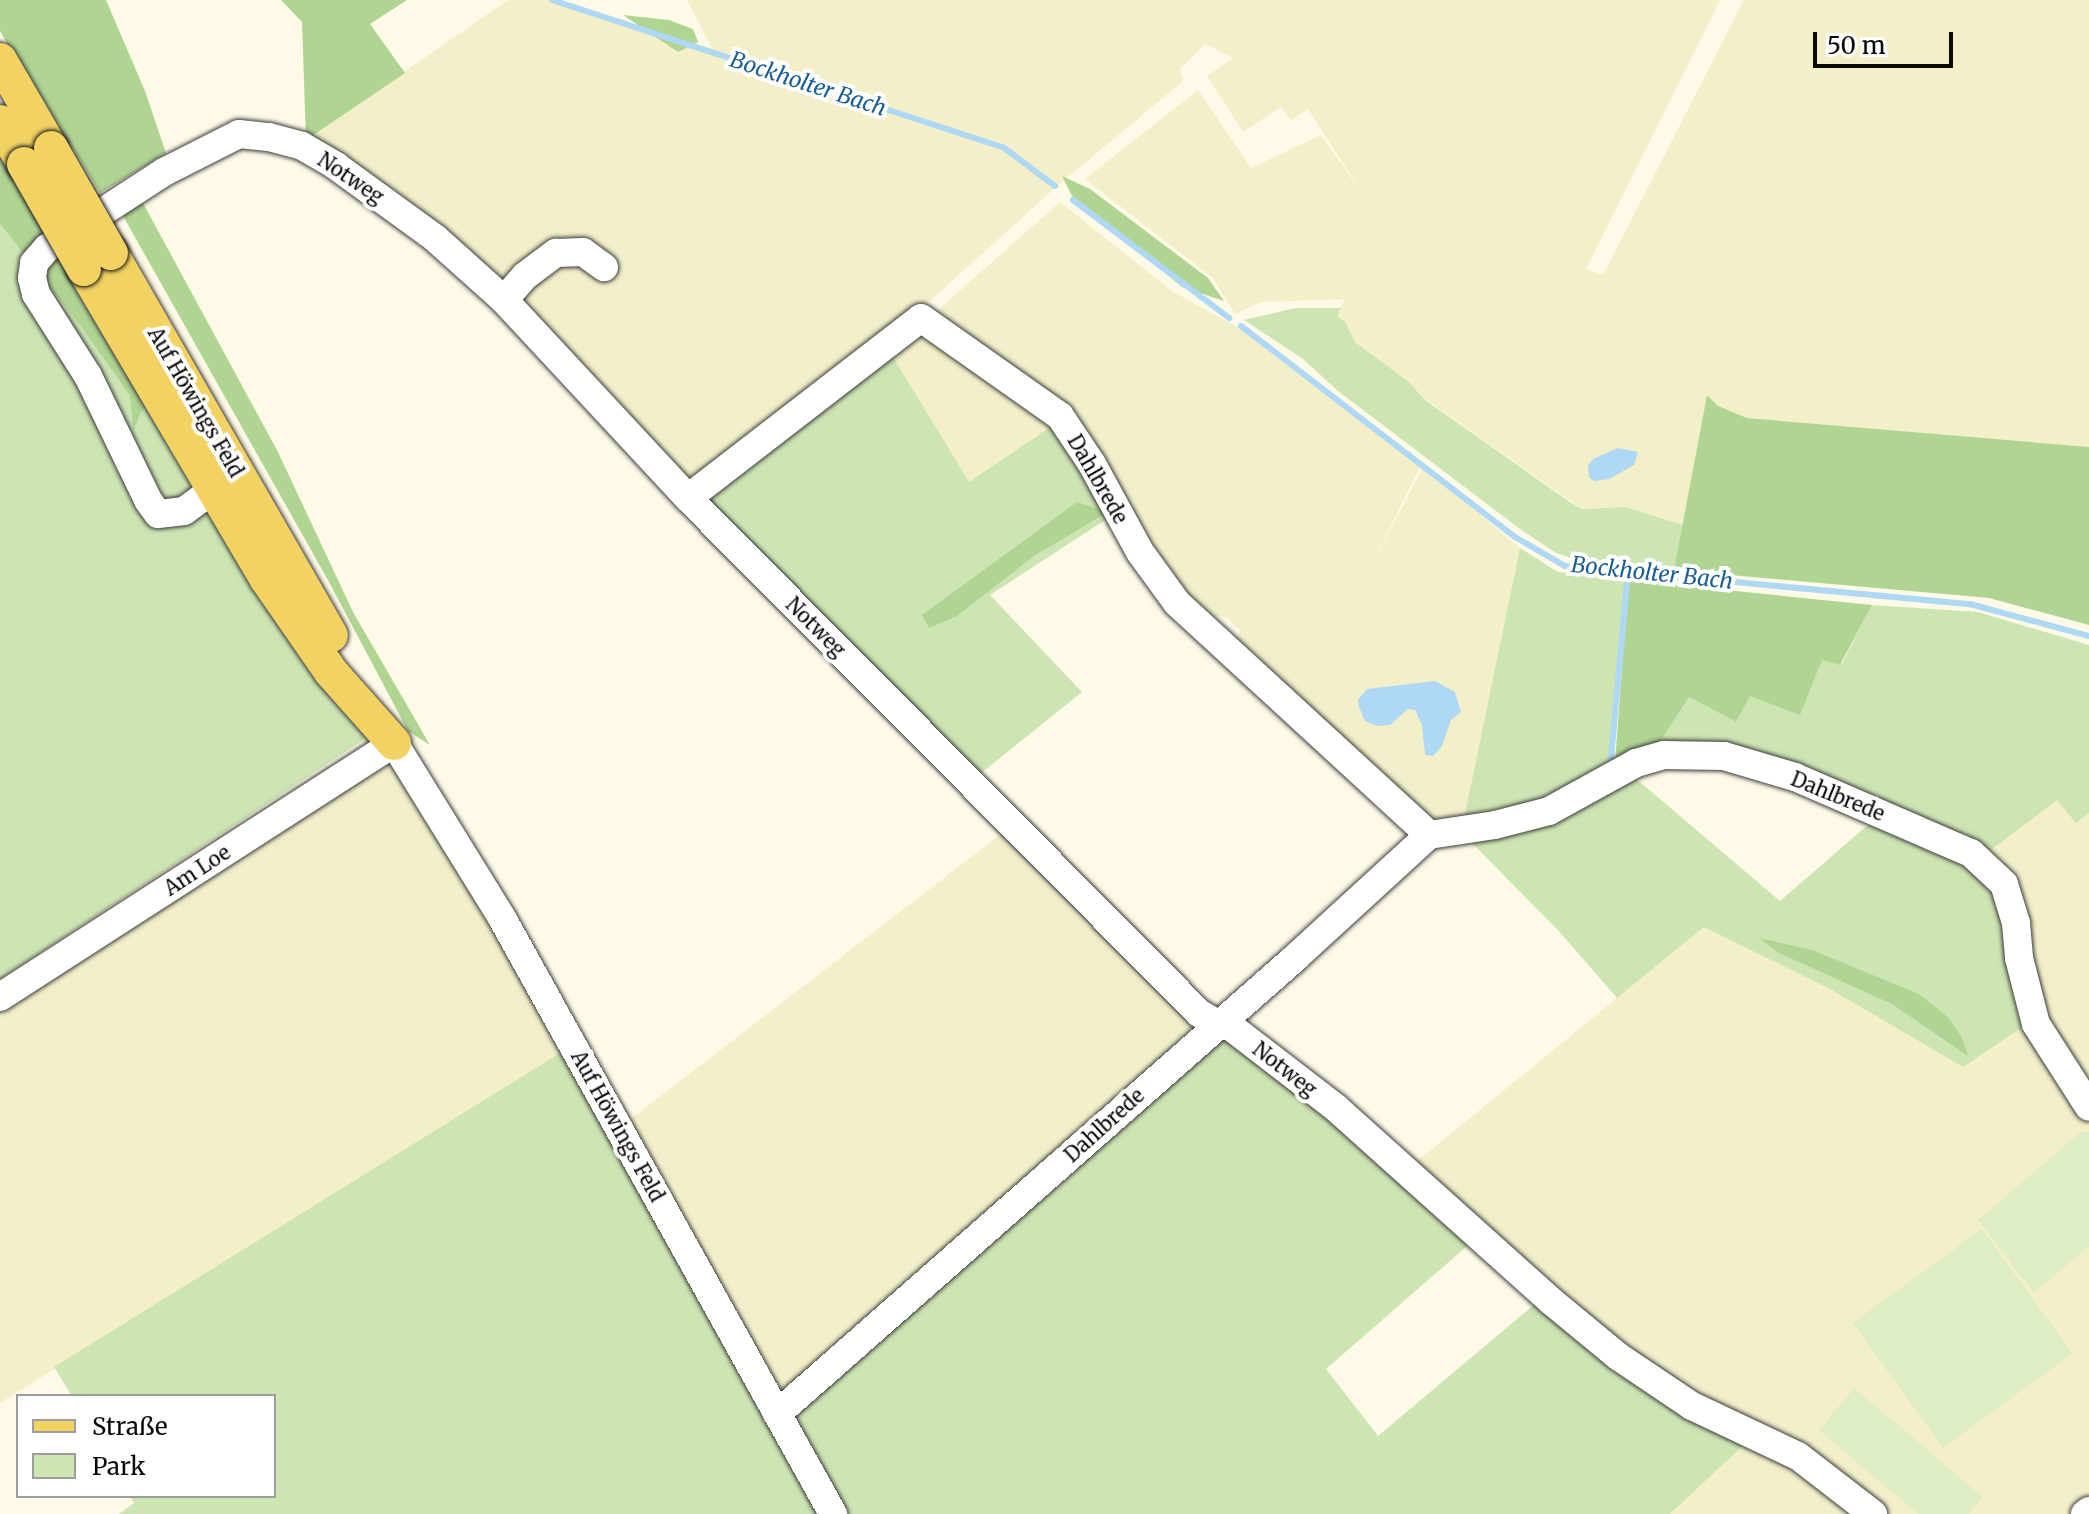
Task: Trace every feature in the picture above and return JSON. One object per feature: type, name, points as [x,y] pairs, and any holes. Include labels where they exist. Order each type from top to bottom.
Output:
[{"type":"main road","name":"Auf Höwings Feld","points":[[0,60],[37,156],[224,481],[394,743]]},
{"type":"main road","name":"Auf Höwings Feld","points":[[0,122],[37,156]]},
{"type":"street","name":"Notweg","points":[[224,481],[176,514],[158,514],[148,500],[88,376],[36,294],[32,278],[34,263],[47,248],[164,172],[239,134],[269,137],[302,146],[336,166],[435,238],[504,300],[688,498],[1188,1002],[1217,1024],[1231,1027],[1336,1108],[1551,1301],[1619,1357],[1692,1406],[1798,1456],[1873,1514]]},
{"type":"street","points":[[504,300],[525,276],[556,253],[583,252],[604,267]]},
{"type":"street","name":"Dahlbrede","points":[[688,498],[921,318],[1060,416],[1092,464],[1140,552],[1177,603],[1429,835]]},
{"type":"street","name":"Am Loe","points":[[0,997],[394,743]]},
{"type":"street","name":"Auf Höwings Feld","points":[[394,743],[502,918],[833,1514]]},
{"type":"street","name":"Dahlbrede","points":[[777,1414],[1429,835],[1495,825],[1549,811],[1636,763],[1664,755],[1724,756],[1795,777],[1971,853],[2004,884],[2016,923],[2019,958],[2036,1024],[2089,1107]]},
{"type":"shaded area","points":[[508,0],[557,0],[585,13],[712,48],[687,0],[1720,0],[1586,269],[1603,275],[1744,0],[2089,0],[2089,447],[1747,418],[1718,406],[1707,395],[1683,525],[1626,507],[1582,509],[1425,399],[1410,383],[1355,342],[1346,323],[1336,316],[1345,299],[1261,302],[1235,314],[1213,278],[1085,179],[1198,90],[1251,168],[1321,135],[1364,196],[1308,109],[1291,120],[1281,107],[1243,132],[1207,76],[1233,58],[1205,44],[1180,69],[1183,81],[1056,187],[890,337],[685,486],[535,320],[303,142]]},
{"type":"shaded area","points":[[1060,202],[1172,291],[1237,327],[1420,467],[1367,575],[1423,467],[1520,548],[1463,823],[1434,824],[1230,646],[1241,631],[1226,617],[1195,614],[1178,595],[1079,427],[930,317]]},
{"type":"shaded area","points":[[922,329],[1058,422],[969,483],[890,352]]},
{"type":"shaded area","points":[[394,743],[573,1045],[0,1403],[0,997]]},
{"type":"shaded area","points":[[2057,799],[2089,813],[2089,1089],[2064,1060],[1983,856]]},
{"type":"shaded area","points":[[1005,831],[1195,1019],[1195,1031],[777,1414],[619,1128]]},
{"type":"shaded area","points":[[1704,927],[1832,990],[2030,1022],[2089,1116],[2089,1505],[2076,1514],[1885,1514],[1672,1386],[1410,1167]]},
{"type":"shaded area","points":[[1748,1441],[1866,1514],[1670,1514]]},
{"type":"green space","points":[[0,0],[106,0],[145,91],[166,153],[100,193],[64,133],[58,134],[0,31]]},
{"type":"green space","points":[[281,0],[407,0],[370,24],[405,73],[306,140],[302,22]]},
{"type":"green space","points":[[623,15],[669,20],[693,29],[698,42],[678,52]]},
{"type":"green space","points":[[0,155],[145,403],[133,431],[130,396],[79,324],[0,224]]},
{"type":"green space","points":[[1062,176],[1090,189],[1208,278],[1224,301],[1182,287],[1072,196]]},
{"type":"green space","points":[[143,203],[278,452],[353,612],[430,745],[408,731],[329,582],[118,207]]},
{"type":"green space","points":[[0,224],[79,324],[130,396],[133,429],[145,403],[368,737],[0,979]]},
{"type":"green space","points":[[1295,308],[1341,308],[1337,316],[1346,323],[1355,342],[1410,383],[1425,400],[1582,509],[1626,507],[1683,525],[1674,570],[1578,560],[1556,553],[1520,529],[1338,391],[1303,359],[1244,320]]},
{"type":"green space","points":[[890,352],[969,482],[1058,422],[1113,515],[990,595],[1082,692],[975,778],[703,494]]},
{"type":"green space","points":[[1707,395],[1718,406],[1747,418],[2089,447],[2089,625],[1989,598],[1674,570]]},
{"type":"green space","points":[[1077,502],[1108,512],[1034,556],[957,616],[929,628],[922,615]]},
{"type":"green space","points":[[1520,548],[1558,572],[1613,577],[1627,573],[1611,762],[1529,809],[1463,823]]},
{"type":"green space","points":[[1629,574],[1647,582],[1872,605],[1840,665],[1822,660],[1800,715],[1750,696],[1736,722],[1689,697],[1657,747],[1615,762]]},
{"type":"green space","points":[[1872,605],[1978,612],[2089,645],[2089,813],[2076,823],[2057,800],[1983,856],[1939,833],[1657,747],[1689,697],[1736,722],[1750,695],[1822,659],[1841,665]]},
{"type":"green space","points":[[1627,771],[1780,901],[1877,817],[1958,850],[2000,890],[2030,1022],[1963,1067],[1832,990],[1704,927],[1617,998],[1556,928],[1464,835]]},
{"type":"green space","points":[[1759,938],[1812,950],[1919,994],[1949,1018],[1962,1038],[1968,1056],[1892,1004],[1779,953]]},
{"type":"green space","points":[[1232,1031],[1474,1240],[1326,1369],[1378,1436],[1541,1299],[1748,1441],[1670,1514],[119,1514],[134,1503],[131,1498],[276,1498],[276,1394],[71,1394],[54,1367],[573,1045],[777,1413]]},
{"type":"green space","points":[[2081,1132],[2089,1132],[2089,1246],[2034,1293],[1978,1220]]},
{"type":"green space","points":[[1982,1229],[2073,1354],[1943,1448],[1853,1323]]},
{"type":"green space","points":[[1854,1388],[1983,1497],[1968,1514],[1918,1514],[1819,1430]]},
{"type":"water","points":[[1618,448],[1638,452],[1634,465],[1609,479],[1594,481],[1589,477],[1588,466],[1593,459]]},
{"type":"water","points":[[1435,681],[1455,692],[1461,712],[1451,720],[1442,746],[1433,756],[1425,755],[1422,725],[1415,710],[1408,709],[1390,725],[1377,726],[1365,721],[1358,700],[1367,689]]},
{"type":"waterway","name":"Bockholter Bach","points":[[552,0],[1003,147],[1055,186]]},
{"type":"waterway","name":"Bockholter Bach","points":[[1073,200],[1229,318]]},
{"type":"waterway","name":"Bockholter Bach","points":[[1241,326],[1515,537],[1565,566],[1970,604],[2089,636]]},
{"type":"waterway","points":[[1615,763],[1611,758],[1628,572]]}]
